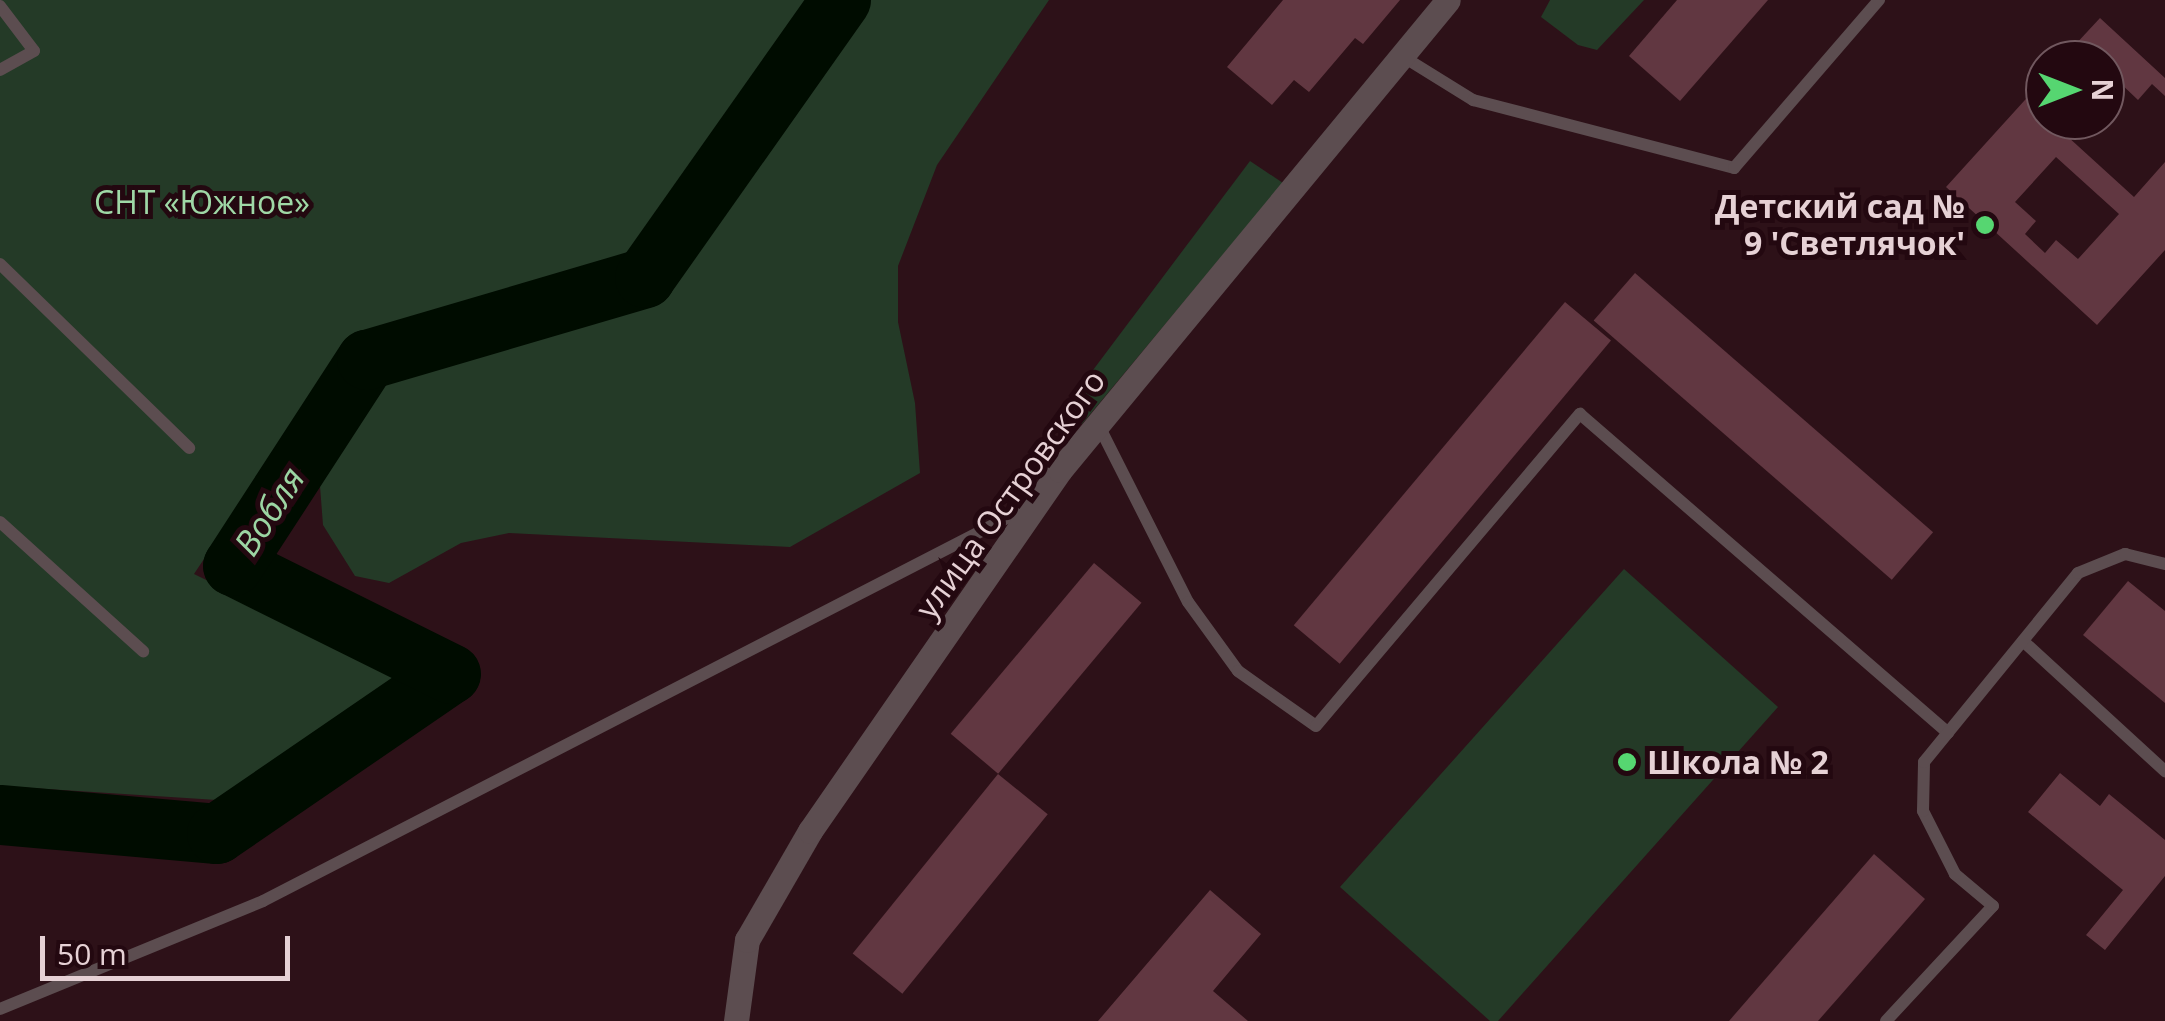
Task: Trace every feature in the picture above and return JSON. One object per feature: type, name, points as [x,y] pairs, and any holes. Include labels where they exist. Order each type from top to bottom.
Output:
[{"type":"street","name":"улица Островского","points":[[736,1021],[747,940],[774,893],[1038,502],[1448,0]]},
{"type":"lane","points":[[1402,56],[1474,100],[1734,168],[1879,0]]},
{"type":"lane","points":[[0,6],[34,52],[0,70]]},
{"type":"lane","points":[[0,264],[189,448]]},
{"type":"lane","points":[[1098,424],[1188,602],[1238,671],[1316,726],[1580,414],[1948,734]]},
{"type":"lane","points":[[0,1010],[263,901],[1038,502]]},
{"type":"lane","points":[[0,522],[143,651]]},
{"type":"lane","points":[[1886,1021],[1993,906],[1955,874],[1924,811],[1924,762],[2078,573],[2124,554],[2165,564]]},
{"type":"lane","points":[[2022,641],[2165,771]]},
{"type":"green space","name":"СНТ «Южное»","points":[[0,0],[1049,0],[937,165],[898,266],[898,322],[915,403],[920,473],[790,547],[509,533],[461,543],[389,583],[355,576],[323,525],[313,395],[194,574],[399,675],[217,800],[0,786]]},
{"type":"green space","points":[[1550,0],[1644,0],[1597,50],[1578,45],[1541,17]]},
{"type":"green space","points":[[1250,161],[1283,183],[1082,424],[1060,414]]},
{"type":"green space","points":[[1624,569],[1778,707],[1498,1021],[1490,1021],[1340,887]]},
{"type":"building","points":[[1283,0],[1400,0],[1363,44],[1355,38],[1309,92],[1294,80],[1272,105],[1227,67]]},
{"type":"building","points":[[1677,0],[1768,0],[1680,101],[1629,56]]},
{"type":"building","points":[[2100,18],[2124,40],[2080,40]]},
{"type":"building","points":[[2125,41],[2165,78],[2165,96],[2152,84],[2138,100],[2125,88]]},
{"type":"building","points":[[2025,100],[2025,140],[2071,140],[2134,197],[2165,162],[2165,250],[2097,325],[1946,187]],"holes":[[[2056,157],[2119,214],[2078,259],[2056,240],[2045,253],[2025,234],[2036,221],[2015,202]]]},
{"type":"building","points":[[1635,273],[1933,532],[1892,580],[1594,321]]},
{"type":"building","points":[[1565,302],[1611,341],[1340,664],[1294,625]]},
{"type":"building","points":[[1094,563],[1141,603],[998,774],[951,734]]},
{"type":"building","points":[[2128,581],[2165,611],[2165,703],[2083,635]]},
{"type":"building","points":[[2060,773],[2100,806],[2109,794],[2165,840],[2165,876],[2105,950],[2086,935],[2123,890],[2028,812]]},
{"type":"building","points":[[998,774],[1048,814],[902,994],[853,954]]},
{"type":"building","points":[[1874,854],[1925,899],[1818,1021],[1729,1021]]},
{"type":"building","points":[[1210,890],[1261,934],[1213,991],[1248,1021],[1098,1021]]},
{"type":"waterway","name":"Вобля","points":[[0,815],[217,834],[451,674],[233,566],[367,360],[645,278],[841,0]]},
{"type":"place","name":"Детский сад № 9 'Светлячок'","points":[[1985,225]]},
{"type":"place","name":"Школа № 2","points":[[1627,762]]}]
